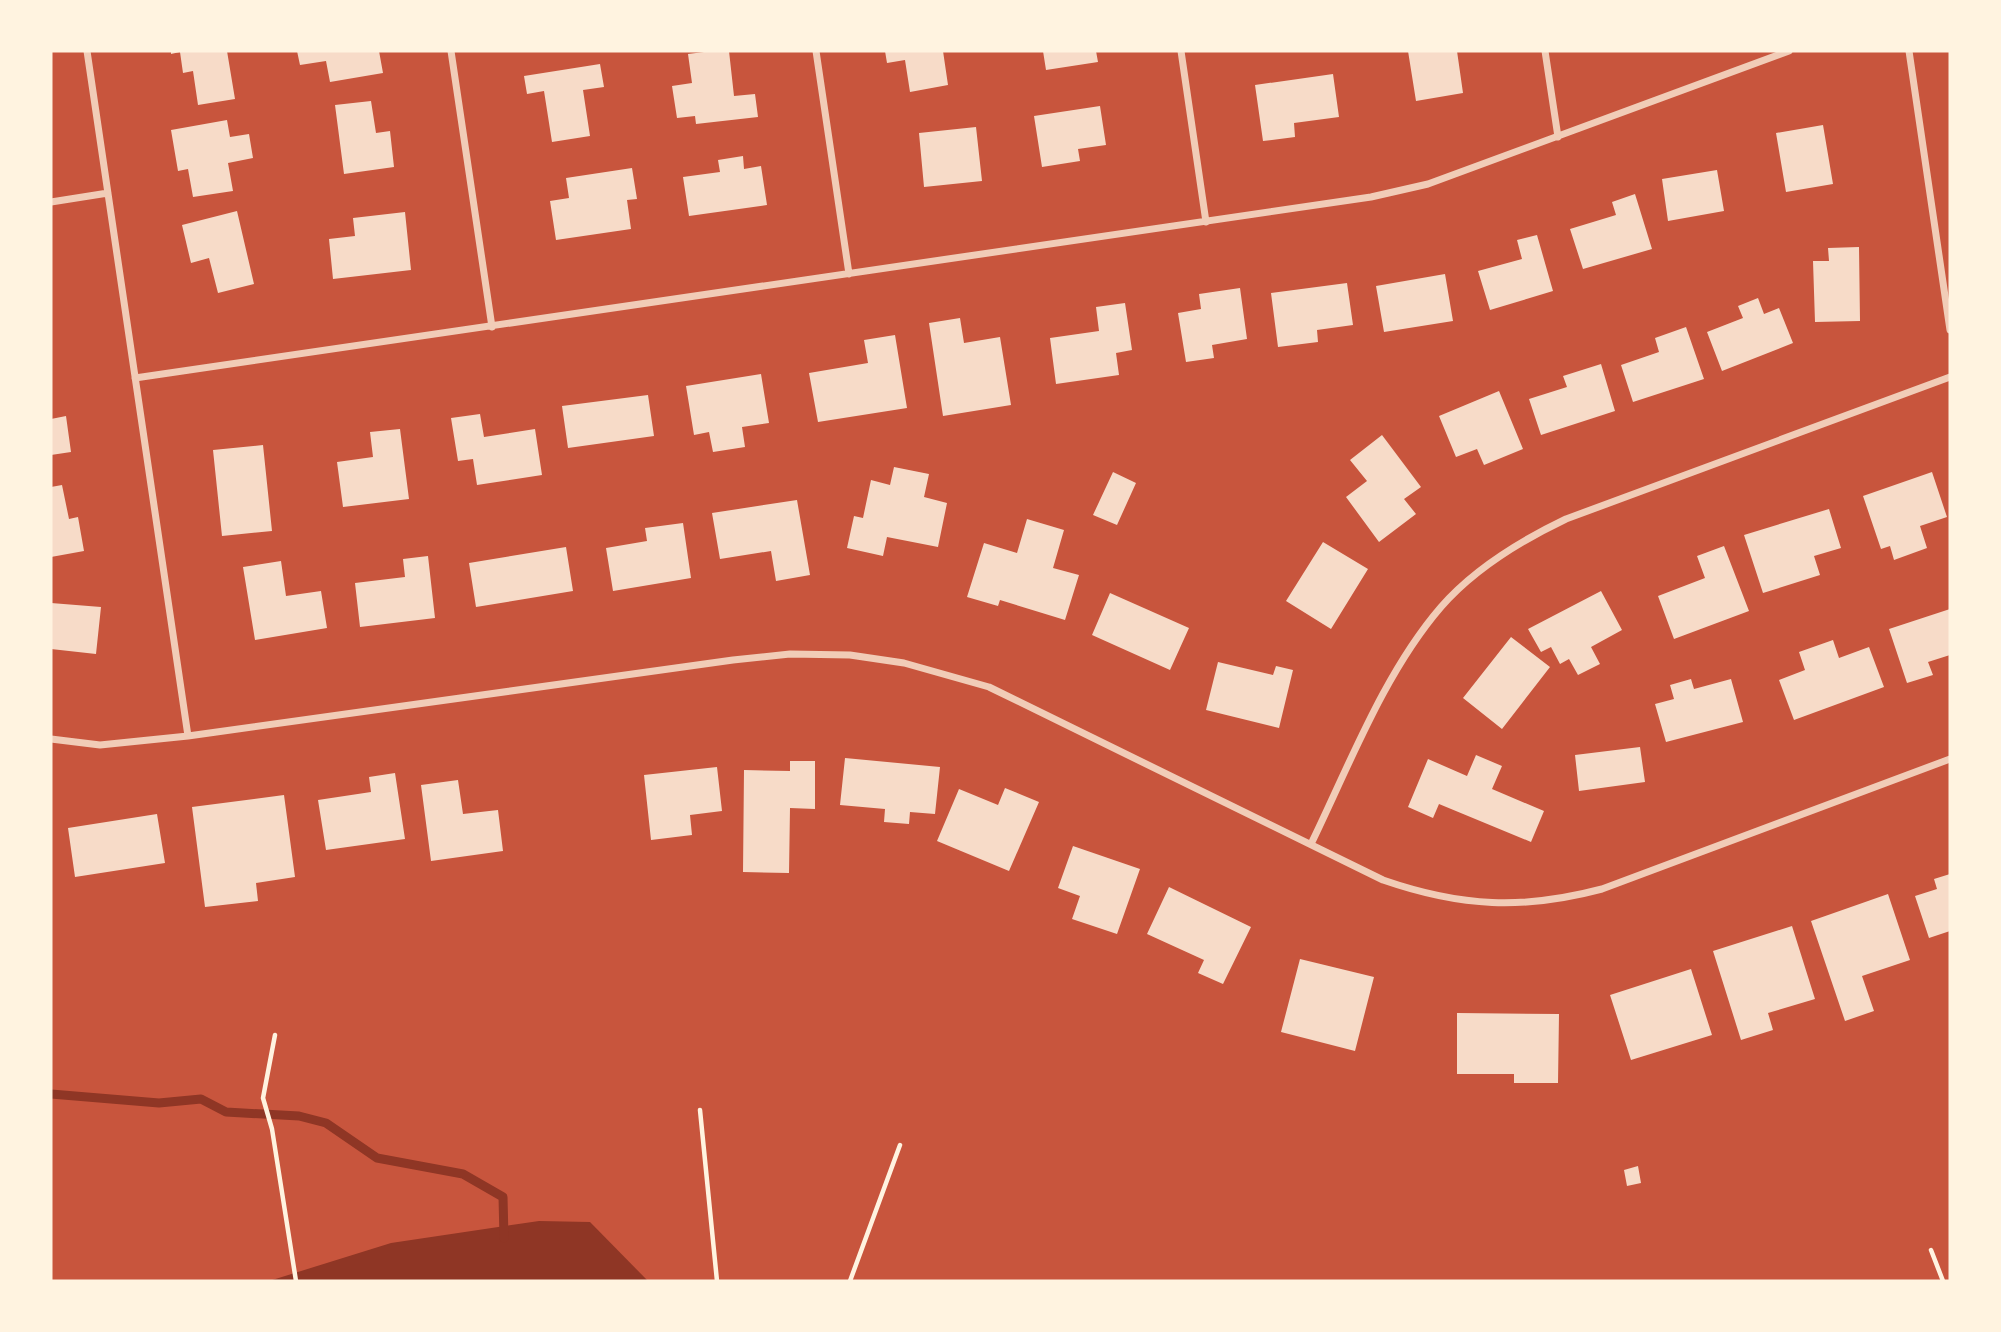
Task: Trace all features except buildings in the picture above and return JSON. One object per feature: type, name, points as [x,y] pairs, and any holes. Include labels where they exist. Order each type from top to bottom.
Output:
[{"type":"street","points":[[87,51],[188,736]]},
{"type":"street","points":[[451,51],[492,327]]},
{"type":"street","points":[[816,51],[849,274]]},
{"type":"street","points":[[1181,51],[1206,222]]},
{"type":"street","points":[[1545,51],[1558,137]]},
{"type":"street","points":[[135,378],[1371,197],[1428,184],[1789,51]]},
{"type":"street","points":[[1909,51],[1950,330]]},
{"type":"street","points":[[51,202],[108,193]]},
{"type":"street","points":[[1311,844],[1395,673],[1418,635],[1443,605],[1482,569],[1522,540],[1566,519],[1950,377]]},
{"type":"street","points":[[51,739],[100,744],[188,736],[733,660],[790,654],[850,655],[904,663],[989,687],[1383,880],[1425,894],[1466,902],[1512,905],[1560,900],[1602,889],[1950,759]]},
{"type":"path","points":[[275,1035],[263,1098],[272,1129],[296,1281]]},
{"type":"path","points":[[700,1110],[717,1281]]},
{"type":"path","points":[[850,1281],[900,1144]]},
{"type":"path","points":[[1931,1250],[1943,1281]]},
{"type":"shaded area","points":[[539,1221],[590,1222],[648,1281],[269,1281],[391,1243]]},
{"type":"waterway","points":[[51,1094],[159,1103],[201,1099],[226,1112],[299,1116],[326,1123],[377,1158],[463,1174],[503,1197],[504,1238]]}]
